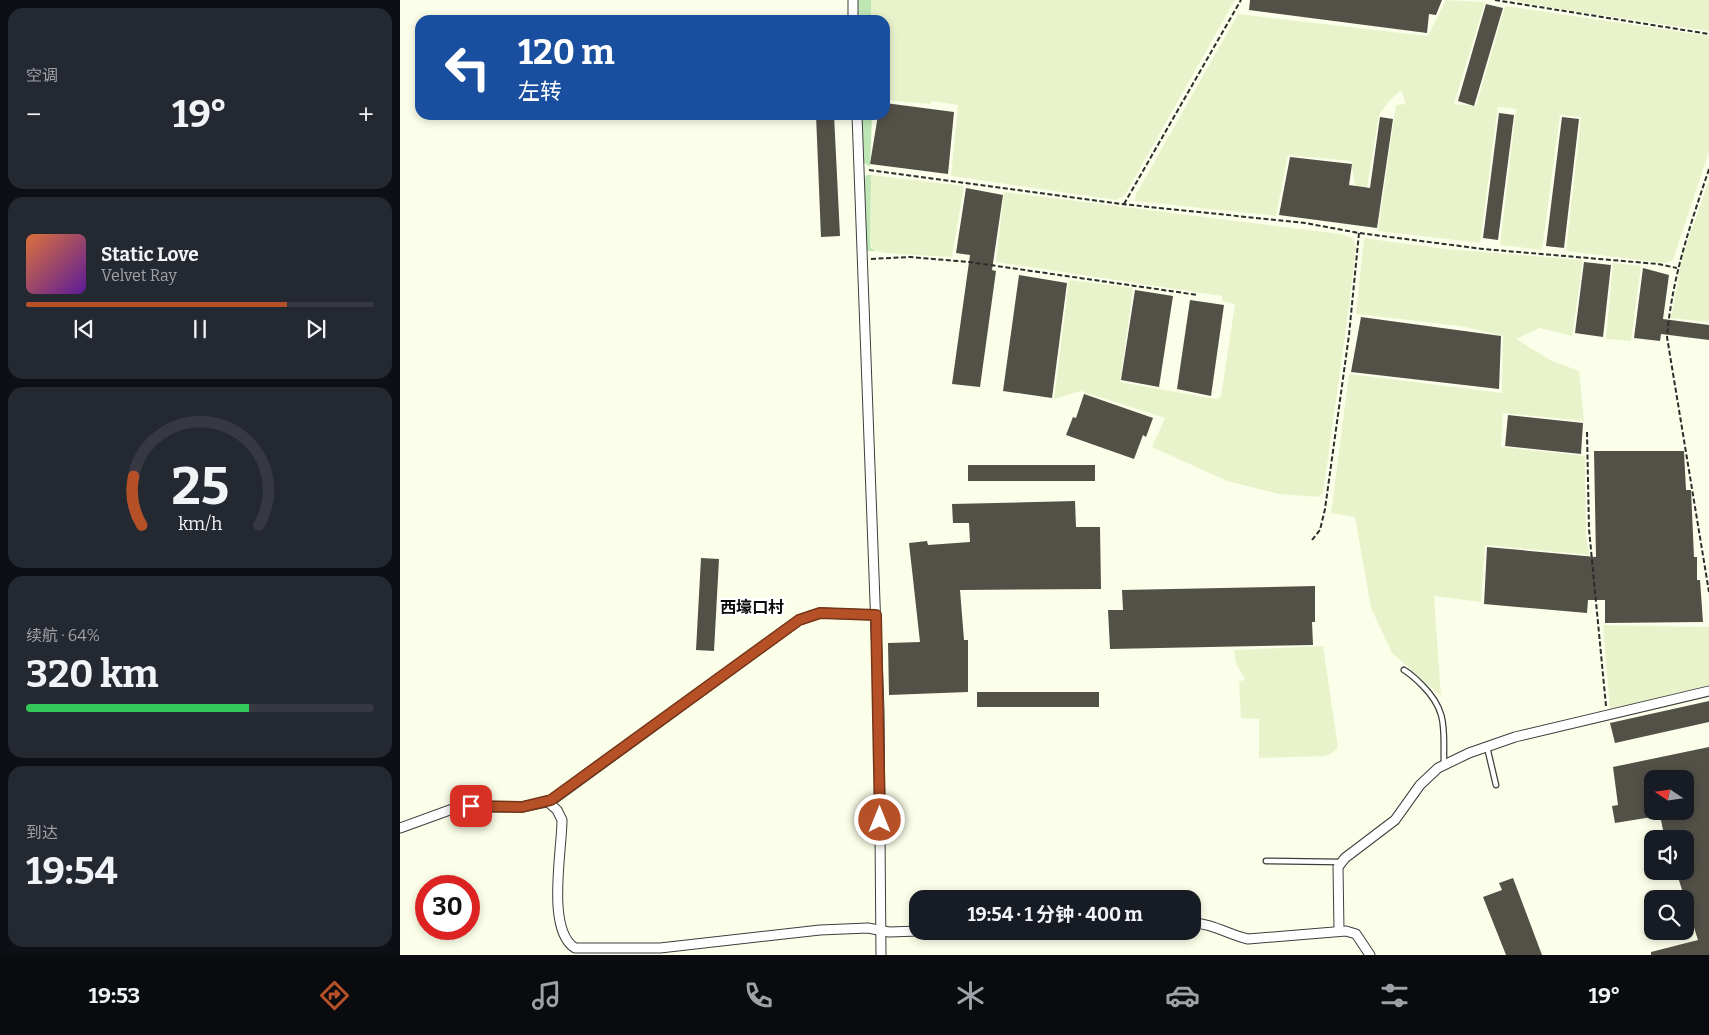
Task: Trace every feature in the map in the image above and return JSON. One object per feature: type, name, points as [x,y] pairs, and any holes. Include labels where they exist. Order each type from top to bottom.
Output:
[{"type":"street","points":[[853,0],[853,15]]},
{"type":"street","points":[[857,120],[864,260],[879,710],[881,955]]},
{"type":"street","points":[[400,828],[458,807],[522,807],[548,802],[799,620],[820,613],[876,615]]},
{"type":"street","points":[[1339,930],[1337,872],[1341,862],[1395,820],[1420,785],[1438,768],[1515,737],[1709,691]]},
{"type":"street","points":[[548,802],[557,810],[562,820],[558,911],[560,927],[569,944],[580,950],[627,952],[792,932],[868,928],[909,931]]},
{"type":"street","points":[[1201,924],[1208,925],[1232,936],[1248,939],[1339,930],[1356,934],[1370,955]]},
{"type":"lane","points":[[1404,670],[1414,677],[1438,704],[1442,716],[1444,765]]},
{"type":"lane","points":[[1487,747],[1496,785]]},
{"type":"lane","points":[[1266,861],[1341,862]]},
{"type":"path","points":[[1124,204],[1241,0]]},
{"type":"path","points":[[1495,0],[1709,34]]},
{"type":"path","points":[[859,169],[1124,204],[1305,223],[1359,233],[1483,249],[1658,264],[1677,268]]},
{"type":"path","points":[[1709,169],[1677,268],[1671,297],[1667,348],[1709,592]]},
{"type":"path","points":[[1312,540],[1320,530],[1325,509],[1349,335],[1359,233]]},
{"type":"path","points":[[864,260],[898,257],[969,262],[1198,295]]},
{"type":"path","points":[[1587,432],[1589,529],[1607,714]]},
{"type":"green space","points":[[858,0],[871,0],[871,15],[858,15]]},
{"type":"green space","points":[[871,0],[1235,0],[1125,195],[1116,200],[951,176],[958,105],[933,101],[929,104],[890,100],[890,15],[871,15]]},
{"type":"green space","points":[[1446,0],[1485,2],[1454,104],[1476,106],[1505,6],[1709,36],[1709,152],[1673,260],[1665,263],[1566,251],[1581,117],[1560,115],[1542,250],[1500,245],[1516,109],[1498,107],[1480,243],[1378,231],[1396,105],[1406,104],[1401,90],[1389,101],[1379,115],[1363,212],[1359,209],[1351,161],[1288,155],[1276,216],[1135,201],[1136,194],[1238,14],[1428,36]]},
{"type":"green space","points":[[1511,0],[1709,0],[1709,31],[1565,10]]},
{"type":"green space","points":[[860,120],[872,120],[870,167],[863,162]]},
{"type":"green space","points":[[867,175],[871,175],[870,240],[871,248],[875,251],[868,251],[866,248],[864,178]]},
{"type":"green space","points":[[871,175],[964,186],[952,257],[884,253],[873,250],[870,240]]},
{"type":"green space","points":[[1709,181],[1709,322],[1671,318],[1683,254]]},
{"type":"green space","points":[[1004,192],[1341,234],[1353,238],[1356,247],[1323,494],[1317,497],[1279,494],[1227,481],[1152,447],[1165,418],[1081,391],[1054,399],[1069,280],[1133,288],[1120,382],[1210,398],[1217,399],[1221,396],[1235,304],[1222,301],[1222,296],[996,262]]},
{"type":"green space","points":[[1364,238],[1445,249],[1583,260],[1572,336],[1540,328],[1516,339],[1552,361],[1579,371],[1584,421],[1503,413],[1501,447],[1585,456],[1586,535],[1589,555],[1485,545],[1481,602],[1434,596],[1441,696],[1392,653],[1371,608],[1355,517],[1331,513],[1349,374],[1502,393],[1503,336],[1460,326],[1356,314]]},
{"type":"green space","points":[[1613,263],[1641,266],[1631,341],[1606,339]]},
{"type":"green space","points":[[1603,625],[1709,627],[1709,687],[1610,709]]},
{"type":"green space","points":[[1323,646],[1338,747],[1326,756],[1259,758],[1259,719],[1241,718],[1239,682],[1245,679],[1236,664],[1234,650]]},
{"type":"building","points":[[1250,0],[1442,0],[1436,15],[1429,14],[1427,33],[1249,10]]},
{"type":"building","points":[[1486,4],[1503,8],[1474,106],[1458,101]]},
{"type":"building","points":[[890,104],[954,112],[948,174],[870,164],[877,120],[890,120]]},
{"type":"building","points":[[1499,113],[1514,115],[1498,240],[1483,238]]},
{"type":"building","points":[[1380,117],[1393,119],[1377,228],[1279,215],[1290,157],[1352,164],[1349,185],[1370,188]]},
{"type":"building","points":[[1562,117],[1579,119],[1564,248],[1546,246]]},
{"type":"building","points":[[816,120],[834,120],[840,236],[821,237]]},
{"type":"building","points":[[966,188],[1003,195],[992,270],[996,271],[980,387],[952,384],[970,255],[956,253]]},
{"type":"building","points":[[1584,262],[1611,265],[1603,337],[1575,333]]},
{"type":"building","points":[[1643,268],[1669,275],[1663,319],[1709,325],[1709,340],[1661,334],[1660,341],[1634,338]]},
{"type":"building","points":[[1019,275],[1067,283],[1052,398],[1003,391]]},
{"type":"building","points":[[1135,290],[1173,296],[1159,387],[1121,380]]},
{"type":"building","points":[[1190,300],[1224,305],[1211,396],[1177,389]]},
{"type":"building","points":[[1361,317],[1501,336],[1499,389],[1351,372]]},
{"type":"building","points":[[1084,394],[1153,418],[1146,437],[1143,435],[1134,459],[1066,435],[1073,417],[1076,418]]},
{"type":"building","points":[[1508,415],[1583,423],[1581,454],[1505,446]]},
{"type":"building","points":[[1594,451],[1684,451],[1686,490],[1691,490],[1694,557],[1697,557],[1697,580],[1700,580],[1703,622],[1605,623],[1605,600],[1588,600],[1587,613],[1484,604],[1487,547],[1596,557]]},
{"type":"building","points":[[968,465],[1095,465],[1095,481],[968,481]]},
{"type":"building","points":[[1075,501],[1076,527],[1100,527],[1101,589],[960,590],[964,640],[968,640],[968,692],[889,695],[888,643],[920,642],[909,543],[927,541],[928,545],[970,542],[969,523],[953,523],[952,504]]},
{"type":"building","points":[[701,558],[719,559],[714,651],[696,650]]},
{"type":"building","points":[[1315,586],[1315,622],[1312,622],[1313,645],[1110,649],[1108,610],[1123,610],[1122,590]]},
{"type":"building","points":[[977,692],[1099,692],[1099,707],[977,707]]},
{"type":"building","points":[[1709,701],[1709,722],[1615,743],[1610,723]]},
{"type":"building","points":[[1709,747],[1709,955],[1651,955],[1651,952],[1698,940],[1694,927],[1694,890],[1682,890],[1679,880],[1694,880],[1694,830],[1663,830],[1661,820],[1694,820],[1694,770],[1644,770],[1644,818],[1615,823],[1612,806],[1618,805],[1613,767]]},
{"type":"building","points":[[1513,878],[1542,955],[1506,955],[1483,897],[1502,890],[1499,883]]},
{"type":"district","name":"西壕口村","points":[[752,607]]},
{"type":"route","points":[[471,806],[522,807],[543,804],[551,800],[786,632],[799,620],[820,613],[876,615],[880,820]]}]
